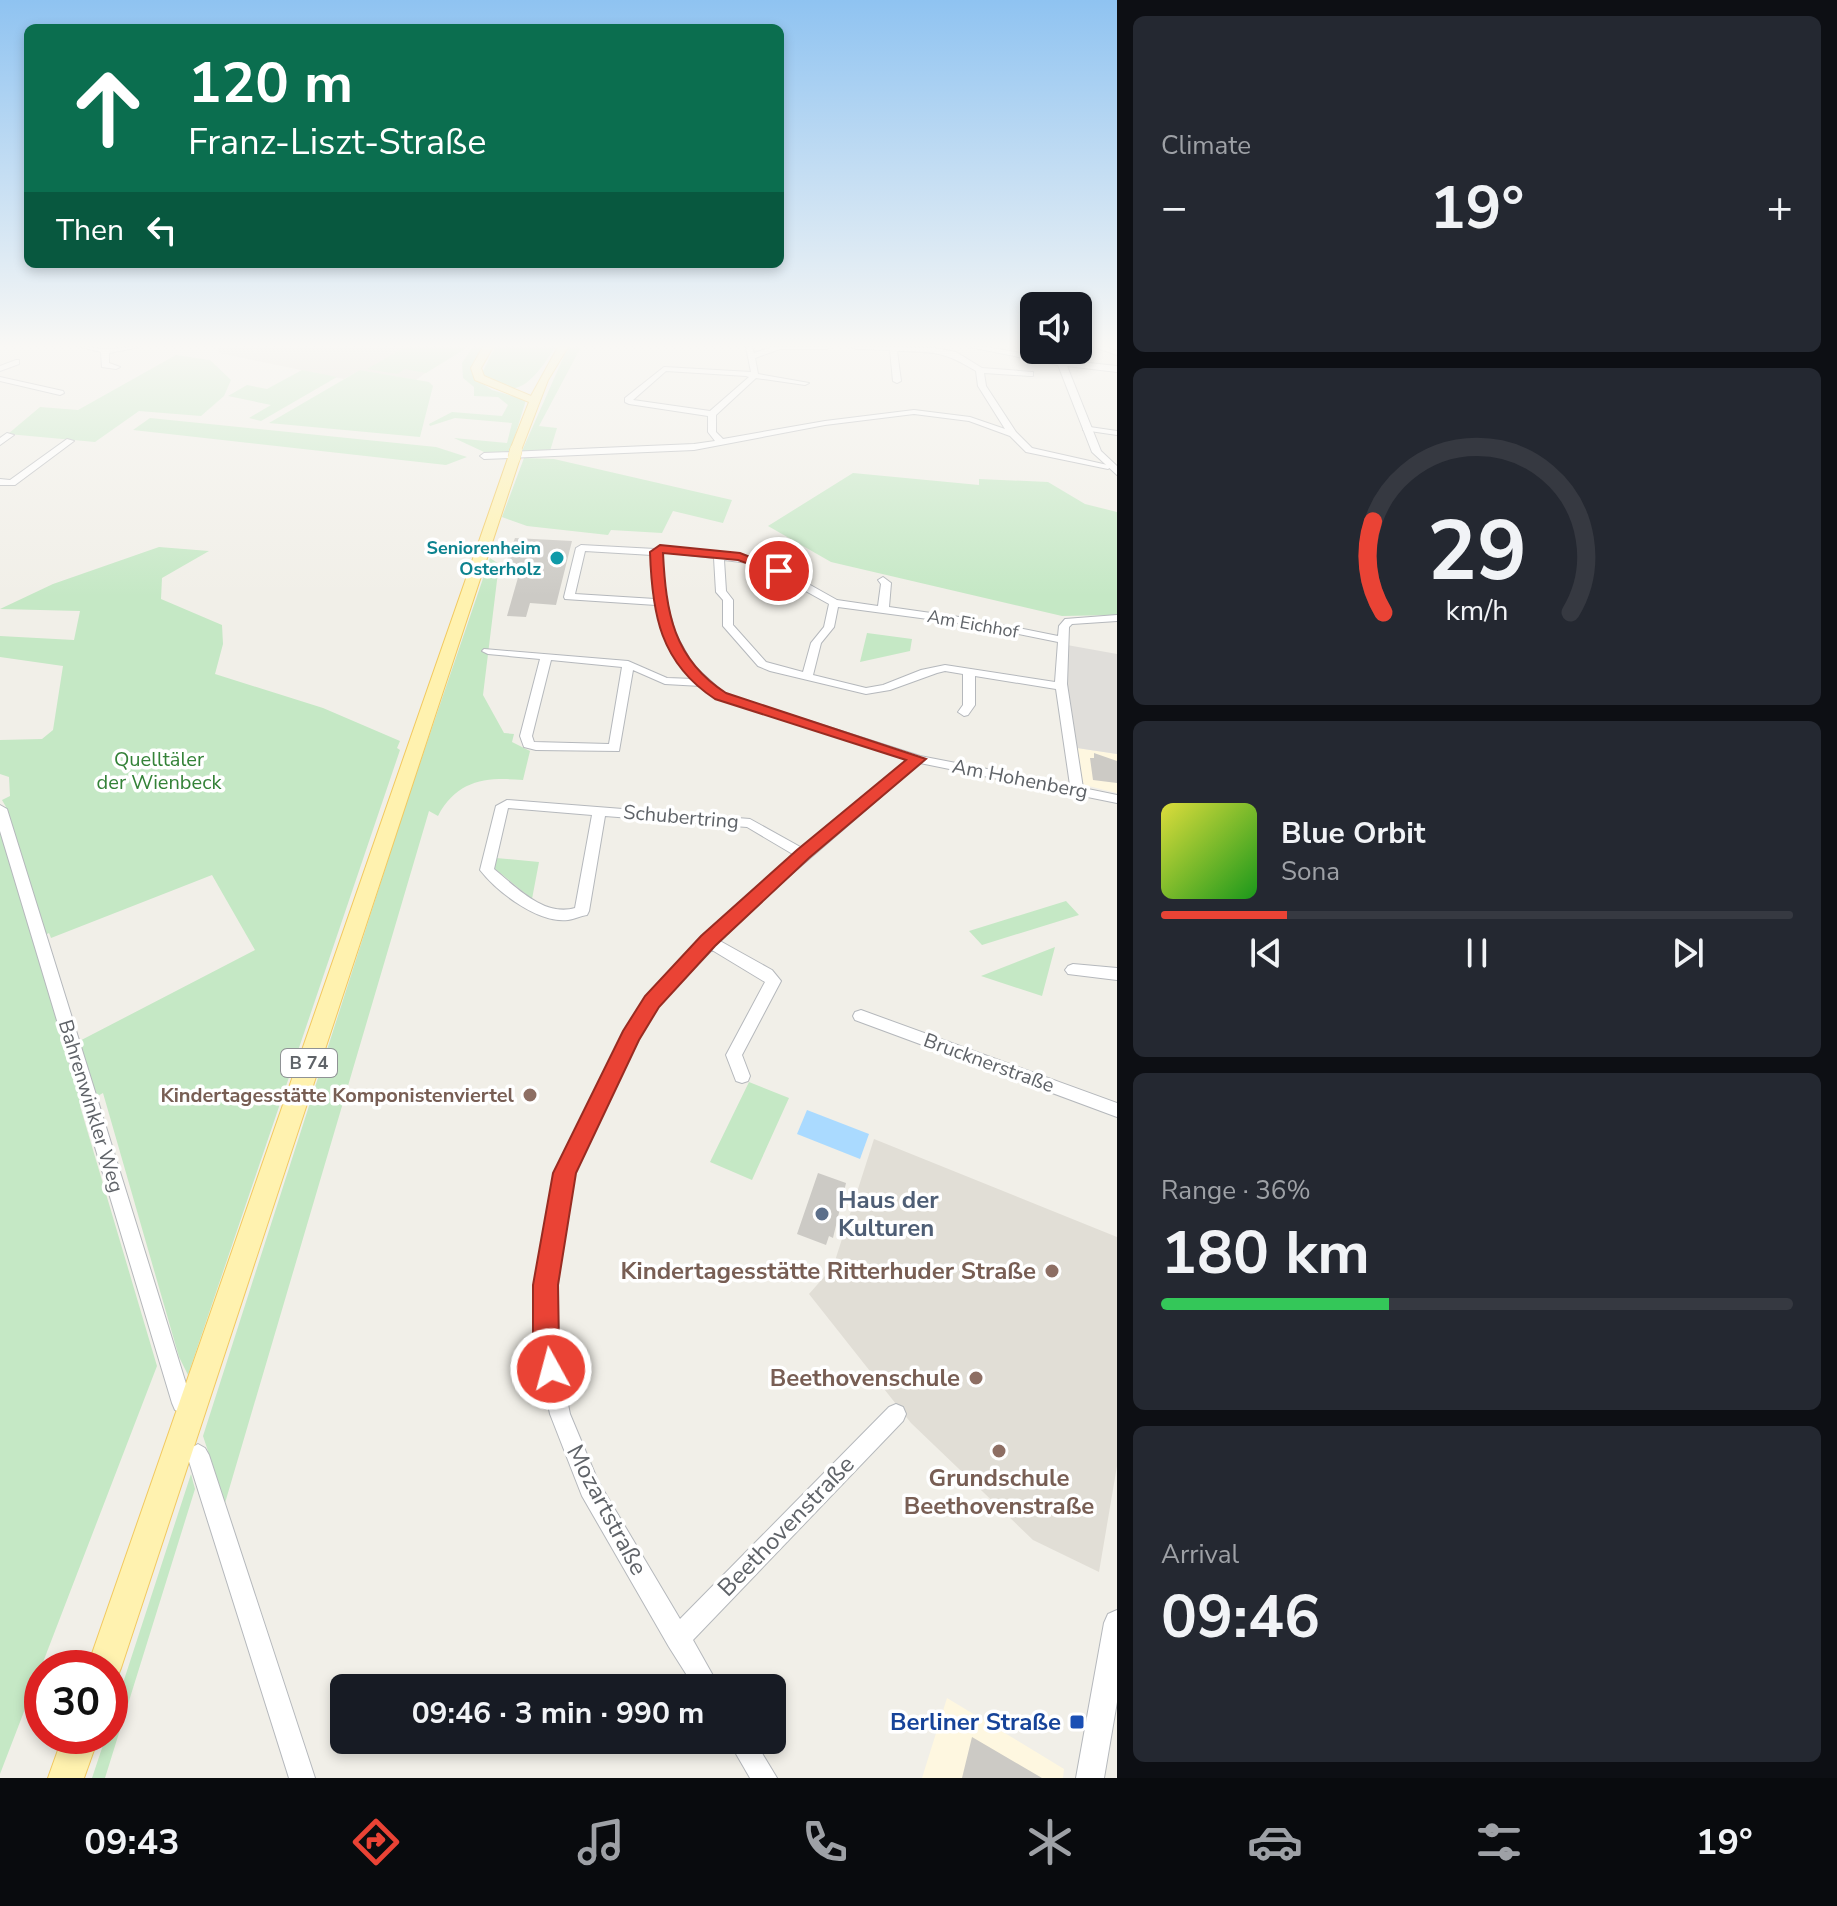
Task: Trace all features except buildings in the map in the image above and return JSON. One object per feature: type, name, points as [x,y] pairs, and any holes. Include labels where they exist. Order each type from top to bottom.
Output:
[{"type":"main road","name":"B 74","points":[[110,1650],[524,430]]},
{"type":"main road","points":[[66,1778],[75,1754]]},
{"type":"street","points":[[712,430],[722,443]]},
{"type":"street","points":[[484,456],[722,443],[789,430]]},
{"type":"street","points":[[1001,430],[1013,434]]},
{"type":"street","points":[[1011,430],[1029,450],[1110,467]]},
{"type":"street","points":[[1087,430],[1110,467]]},
{"type":"street","points":[[0,442],[10,435]]},
{"type":"street","points":[[0,482],[12,483],[70,441]]},
{"type":"street","name":"Am Eichhof","points":[[658,602],[569,597],[581,548],[719,554],[760,561],[834,603],[973,622],[1062,640]]},
{"type":"street","name":"Am Hohenberg","points":[[658,550],[658,602],[672,646],[700,683],[721,696],[918,759],[1117,799]]},
{"type":"street","points":[[719,554],[721,592],[728,600],[728,626],[762,664],[866,691],[881,691],[931,670],[969,672],[1062,687]]},
{"type":"street","points":[[883,580],[886,583],[883,610]]},
{"type":"street","points":[[807,677],[816,643],[829,627],[834,603]]},
{"type":"street","points":[[1077,791],[1062,687],[1064,626],[1069,621],[1117,618]]},
{"type":"street","points":[[488,651],[628,664],[665,681],[700,683]]},
{"type":"street","points":[[546,658],[526,736],[528,744],[536,746],[615,748],[628,664]]},
{"type":"street","points":[[964,712],[969,705],[969,672]]},
{"type":"street","name":"Mozartstraße","points":[[699,1674],[590,1488],[560,1414],[546,1346],[545,1285],[565,1173],[583,1132],[652,1002],[708,941],[803,854],[918,759]]},
{"type":"street","name":"Schubertring","points":[[599,810],[582,911],[570,917],[554,916],[523,899],[487,870],[502,806],[507,804],[599,810],[750,823],[803,854]]},
{"type":"street","name":"Bahrenwinkler Weg","points":[[0,809],[182,1403]]},
{"type":"street","points":[[708,941],[767,974],[773,981],[734,1055],[742,1076]]},
{"type":"street","points":[[1073,970],[1117,974]]},
{"type":"street","name":"Brucknerstraße","points":[[861,1016],[1117,1110]]},
{"type":"street","name":"Beethovenstraße","points":[[677,1639],[896,1414]]},
{"type":"street","points":[[198,1455],[302,1778]]},
{"type":"street","points":[[1090,1778],[1117,1623]]},
{"type":"street","points":[[749,1754],[764,1778]]},
{"type":"shaded area","points":[[1067,645],[1117,654],[1117,754],[1077,748],[1066,687]]},
{"type":"shaded area","points":[[1077,748],[1117,754],[1117,793],[1080,784]]},
{"type":"shaded area","name":"Beethovenschule","points":[[874,1139],[1117,1237],[1117,1466],[1099,1572],[1033,1540],[911,1423],[809,1294],[833,1267]]},
{"type":"shaded area","points":[[947,1698],[1064,1769],[1063,1778],[922,1778]]},
{"type":"green space","points":[[13,430],[112,430],[95,442],[8,434]]},
{"type":"green space","points":[[133,430],[268,430],[436,447],[467,457],[446,465]]},
{"type":"green space","points":[[344,430],[422,430],[420,437]]},
{"type":"green space","points":[[510,430],[517,430],[510,452],[484,452],[454,438],[507,443]]},
{"type":"green space","points":[[531,430],[556,430],[550,451],[522,451]]},
{"type":"green space","points":[[524,458],[554,459],[732,500],[723,523],[673,511],[662,533],[611,530],[608,535],[527,526],[502,517]]},
{"type":"green space","points":[[853,473],[979,485],[979,479],[1048,482],[1085,504],[1117,512],[1117,615],[1062,616],[831,562],[768,526]]},
{"type":"green space","name":"Quelltäler der Wienbeck","points":[[159,547],[209,551],[162,578],[161,599],[222,625],[223,644],[215,674],[323,708],[400,741],[397,748],[400,750],[188,1375],[179,1357],[103,1093],[80,1106],[157,1366],[48,1650],[24,1650],[24,1712],[0,1774],[0,808],[6,807],[2,800],[10,796],[9,777],[0,774],[0,740],[42,739],[53,730],[63,666],[0,657],[0,636],[74,640],[80,611],[0,609],[53,584]],"holes":[[[212,875],[255,950],[66,1048],[33,941],[49,933],[51,938]]]},
{"type":"green space","points":[[490,558],[499,564],[483,695],[504,733],[514,734],[512,742],[530,751],[523,780],[497,779],[474,783],[454,795],[438,816],[429,811],[225,1503],[203,1436],[405,807]]},
{"type":"green space","points":[[867,633],[912,639],[910,651],[860,662]]},
{"type":"green space","points":[[496,858],[539,862],[532,899],[494,868]]},
{"type":"green space","points":[[1066,901],[1079,915],[982,945],[969,931]]},
{"type":"green space","points":[[1055,947],[1042,996],[981,976]]},
{"type":"green space","points":[[749,1082],[789,1098],[752,1180],[710,1162]]},
{"type":"green space","points":[[191,1474],[195,1489],[128,1704],[128,1668]]},
{"type":"green space","points":[[100,1754],[112,1754],[105,1778],[92,1778]]},
{"type":"water","points":[[807,1110],[869,1134],[860,1159],[797,1134]]},
{"type":"place","name":"Seniorenheim Osterholz","points":[[557,558]]},
{"type":"place","name":"Kindertagesstätte Komponistenviertel","points":[[530,1095]]},
{"type":"place","name":"Haus der Kulturen","points":[[822,1214]]},
{"type":"place","name":"Kindertagesstätte Ritterhuder Straße","points":[[1052,1271]]},
{"type":"place","name":"Beethovenschule","points":[[976,1378]]},
{"type":"place","name":"Grundschule Beethovenstraße","points":[[999,1451]]},
{"type":"place","name":"Berliner Straße","points":[[1077,1722]]},
{"type":"route","points":[[551,1369],[546,1346],[545,1285],[565,1173],[630,1037],[652,1002],[708,941],[803,854],[918,759],[721,696],[700,683],[675,651],[658,602],[657,552],[660,549],[740,557],[760,561],[779,571]]}]
